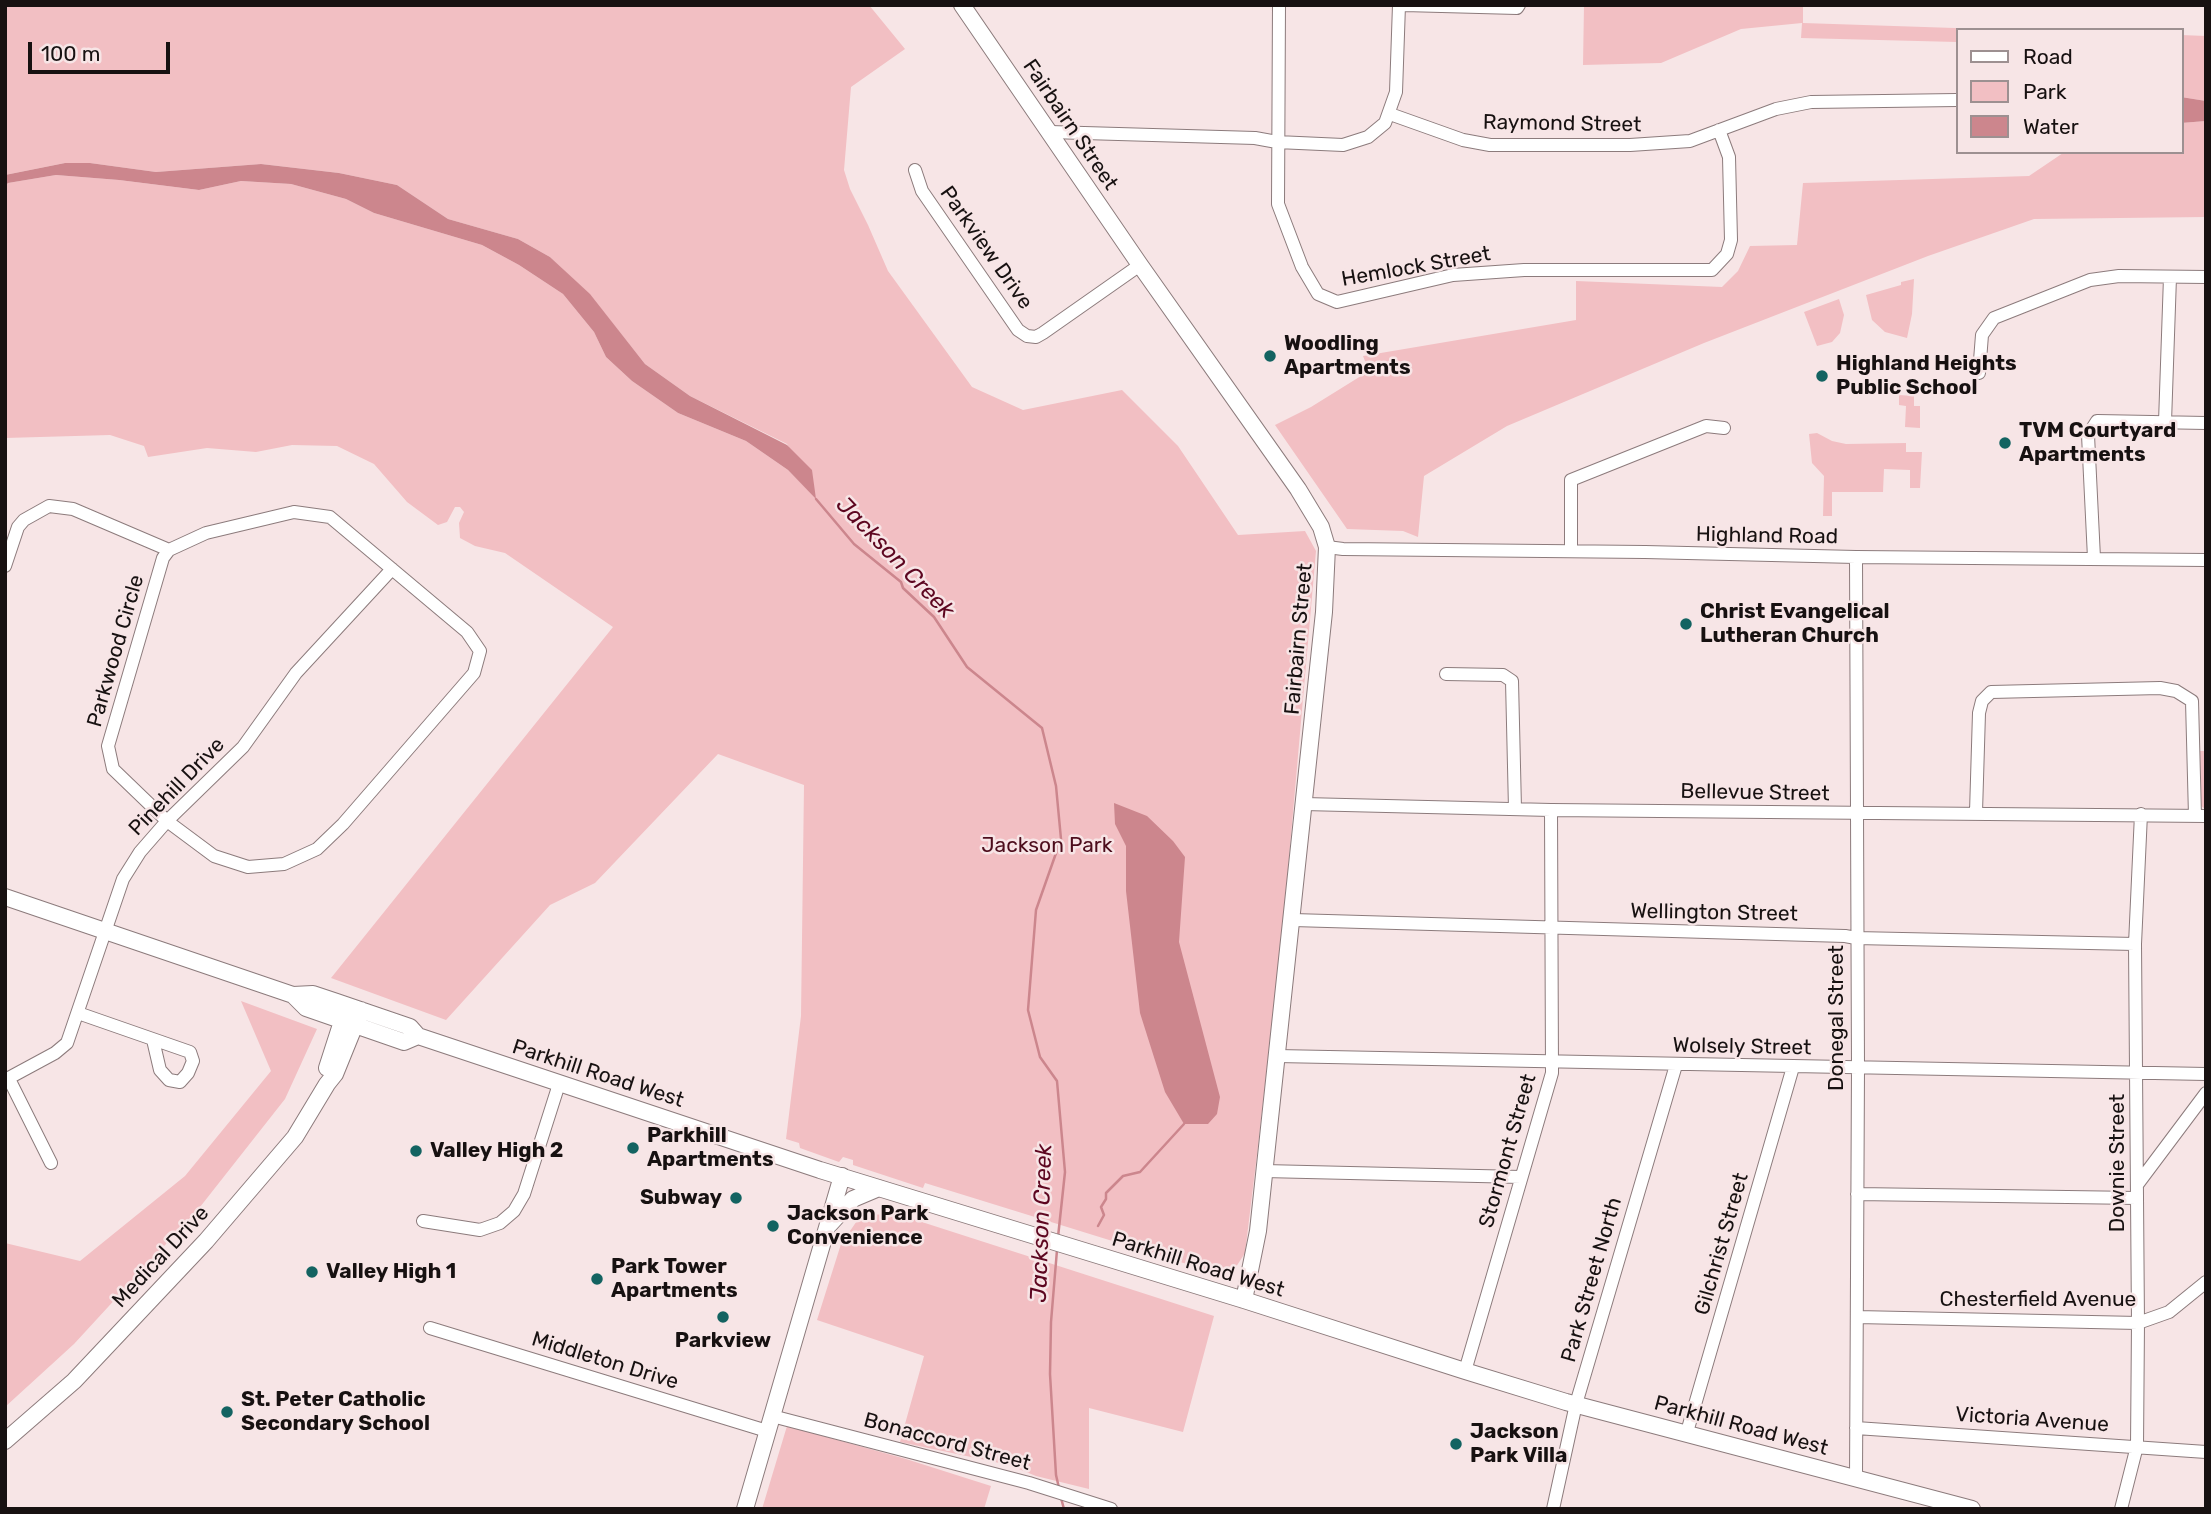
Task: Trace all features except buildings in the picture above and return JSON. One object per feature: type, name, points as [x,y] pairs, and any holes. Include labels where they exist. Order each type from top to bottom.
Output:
[{"type":"main road","name":"Fairbairn Street","points":[[962,5],[1298,489],[1321,527],[1327,547],[1325,612],[1293,920],[1258,1231],[1244,1300]]},
{"type":"main road","name":"Parkhill Road West","points":[[5,897],[293,995],[313,994],[404,1042],[418,1037],[879,1188],[1465,1371],[1576,1404],[1856,1479],[1925,1503],[1972,1509]]},
{"type":"main road","name":"Medical Drive","points":[[5,1441],[74,1381],[206,1241],[295,1137],[335,1074],[352,1015]]},
{"type":"main road","points":[[745,1509],[842,1176]]},
{"type":"main road","points":[[827,1226],[853,1199],[879,1188]]},
{"type":"street","name":"Hemlock Street","points":[[1279,5],[1278,204],[1291,243],[1318,294],[1337,302],[1465,274],[1524,270],[1712,270],[1727,254],[1731,240],[1729,157],[1719,130]]},
{"type":"street","points":[[1050,132],[1255,138],[1277,142],[1343,145],[1368,137],[1385,123],[1390,114],[1396,92],[1401,5],[1478,8],[1517,8],[1519,5]]},
{"type":"street","name":"Raymond Street","points":[[1390,114],[1463,141],[1490,145],[1630,145],[1690,141],[1776,108],[1811,102],[1955,100]]},
{"type":"street","name":"Parkview Drive","points":[[915,170],[922,191],[1018,330],[1027,336],[1036,337],[1043,333],[1140,265]]},
{"type":"street","points":[[1979,373],[1982,335],[1994,318],[2090,280],[2119,276],[2206,277]]},
{"type":"street","points":[[2165,422],[2169,277]]},
{"type":"street","points":[[2094,558],[2088,435],[2096,421],[2206,423]]},
{"type":"street","points":[[1571,551],[1571,480],[1706,426],[1724,428]]},
{"type":"street","points":[[5,566],[12,525],[49,506],[73,509],[169,550]]},
{"type":"street","name":"Parkwood Circle","points":[[294,512],[330,517],[392,569],[467,632],[480,651],[474,673],[343,824],[317,849],[284,864],[248,867],[214,856],[167,821],[113,769],[108,746],[163,558],[169,550],[206,533],[294,512]]},
{"type":"street","name":"Highland Road","points":[[1327,547],[1856,557],[2206,560]]},
{"type":"street","name":"Donegal Street","points":[[1856,557],[1856,1479]]},
{"type":"street","name":"Pinehill Drive","points":[[7,1079],[55,1053],[67,1043],[123,879],[140,852],[167,821],[243,747],[296,673],[392,569]]},
{"type":"street","points":[[1446,674],[1503,675],[1512,681],[1515,809]]},
{"type":"street","points":[[1976,812],[1979,713],[1982,701],[1991,692],[2160,688],[2176,691],[2192,701],[2200,816]]},
{"type":"street","name":"Bellevue Street","points":[[1304,804],[1551,810],[2200,816]]},
{"type":"street","name":"Stormont Street","points":[[1465,1371],[1552,1073],[1551,810]]},
{"type":"street","name":"Downie Street","points":[[2121,1509],[2137,1446],[2135,944],[2141,814]]},
{"type":"street","name":"Wellington Street","points":[[1293,920],[2135,944]]},
{"type":"street","points":[[78,1013],[153,1040]]},
{"type":"street","name":"Wolsely Street","points":[[1277,1056],[2206,1074]]},
{"type":"street","name":"Park Street North","points":[[1553,1509],[1576,1404],[1676,1065]]},
{"type":"street","name":"Gilchrist Street","points":[[1687,1432],[1793,1067]]},
{"type":"street","points":[[7,1079],[51,1163]]},
{"type":"street","points":[[423,1221],[480,1230],[500,1223],[514,1211],[524,1194],[559,1084]]},
{"type":"street","points":[[1857,1194],[2137,1191],[2206,1093]]},
{"type":"street","points":[[1265,1171],[1521,1177]]},
{"type":"street","name":"Chesterfield Avenue","points":[[1857,1317],[2138,1323],[2169,1312],[2206,1282]]},
{"type":"street","name":"Middleton Drive","points":[[430,1328],[770,1423]]},
{"type":"street","name":"Bonaccord Street","points":[[770,1423],[1029,1483],[1111,1509]]},
{"type":"street","name":"Victoria Avenue","points":[[1856,1428],[2206,1452]]},
{"type":"green space","name":"Jackson Park","points":[[5,5],[869,5],[905,49],[851,87],[844,170],[888,271],[972,387],[1023,410],[1122,390],[1178,446],[1238,535],[1305,531],[1316,551],[1284,915],[1258,1146],[1245,1253],[1234,1270],[1219,1274],[925,1183],[923,1188],[853,1165],[853,1160],[843,1157],[839,1162],[800,1148],[799,1143],[786,1139],[801,1016],[804,785],[718,754],[595,883],[550,905],[446,1020],[331,978],[613,627],[505,553],[475,546],[460,538],[459,523],[464,512],[460,507],[455,507],[447,522],[438,525],[407,502],[374,464],[337,446],[292,445],[256,452],[207,448],[148,457],[144,446],[110,435],[5,438],[5,186],[8,183],[56,175],[199,190],[241,181],[291,184],[346,199],[374,213],[482,245],[563,294],[594,332],[606,357],[632,381],[678,413],[746,441],[788,470],[816,498],[787,444],[690,396],[645,364],[590,295],[550,257],[518,239],[448,219],[397,185],[339,173],[261,164],[156,172],[90,163],[65,163],[5,175]]},
{"type":"green space","points":[[1584,5],[1803,5],[1803,23],[1955,28],[1955,42],[1801,38],[1802,23],[1741,29],[1661,63],[1583,65]]},
{"type":"green space","points":[[2183,35],[2206,36],[2206,101],[2183,97]]},
{"type":"green space","points":[[2206,121],[2206,217],[2034,219],[1928,256],[1704,343],[1507,426],[1424,476],[1418,537],[1403,531],[1347,529],[1275,425],[1311,407],[1369,371],[1363,356],[1576,320],[1576,281],[1722,287],[1738,271],[1750,246],[1797,245],[1803,183],[2029,176],[2062,154],[2183,154],[2183,123]]},
{"type":"green space","points":[[1914,279],[1912,314],[1907,338],[1885,332],[1872,320],[1866,295]]},
{"type":"green space","points":[[1839,299],[1844,315],[1840,333],[1832,342],[1817,346],[1804,312]]},
{"type":"green space","points":[[1899,395],[1914,396],[1914,406],[1920,406],[1920,428],[1905,427],[1906,406],[1899,405]]},
{"type":"green space","points":[[1817,433],[1832,441],[1846,444],[1906,443],[1906,452],[1922,452],[1920,488],[1910,488],[1910,470],[1884,469],[1883,492],[1832,492],[1832,516],[1823,516],[1824,476],[1812,463],[1809,434]]},
{"type":"green space","points":[[2200,751],[2206,751],[2206,810],[2199,804]]},
{"type":"green space","points":[[241,1001],[317,1029],[285,1099],[200,1207],[74,1344],[5,1407],[5,1243],[80,1261],[185,1176],[271,1071]]},
{"type":"green space","points":[[897,1214],[1214,1316],[1183,1432],[1089,1408],[1089,1489],[1036,1476],[1009,1465],[900,1442],[924,1356],[817,1320],[841,1244],[861,1215]]},
{"type":"green space","points":[[787,1426],[991,1486],[984,1509],[762,1509]]},
{"type":"water","points":[[2183,97],[2206,101],[2206,121],[2183,123]]},
{"type":"water","name":"Jackson Creek","points":[[65,163],[90,163],[156,172],[261,164],[339,173],[397,185],[448,219],[518,239],[550,257],[590,294],[645,364],[690,396],[787,445],[812,470],[816,499],[788,470],[746,441],[678,413],[632,381],[606,357],[594,332],[563,294],[482,245],[374,213],[346,199],[291,184],[241,181],[199,190],[56,175],[8,183],[5,186],[5,175]]},
{"type":"water","points":[[1114,803],[1147,816],[1185,857],[1179,942],[1220,1097],[1217,1114],[1208,1124],[1184,1124],[1165,1092],[1140,1013],[1126,891],[1126,846],[1115,824]]},
{"type":"waterway","name":"Jackson Creek","points":[[816,499],[854,544],[901,582],[903,588],[934,617],[967,667],[1042,728],[1056,786],[1061,839],[1036,910],[1028,1010],[1040,1057],[1057,1081],[1065,1172],[1058,1237]]},
{"type":"waterway","points":[[1098,1226],[1104,1215],[1101,1207],[1106,1193],[1123,1176],[1140,1172],[1184,1124]]},
{"type":"waterway","name":"Jackson Creek","points":[[1057,1250],[1050,1374],[1059,1488]]},
{"type":"waterway","name":"Jackson Creek","points":[[1061,1498],[1064,1509]]},
{"type":"place","name":"Woodling Apartments","points":[[1270,356]]},
{"type":"place","name":"Highland Heights Public School","points":[[1822,376]]},
{"type":"place","name":"TVM Courtyard Apartments","points":[[2005,443]]},
{"type":"place","name":"Christ Evangelical Lutheran Church","points":[[1686,624]]},
{"type":"place","name":"Parkhill Apartments","points":[[633,1148]]},
{"type":"place","name":"Valley High 2","points":[[416,1151]]},
{"type":"place","name":"Subway","points":[[736,1198]]},
{"type":"place","name":"Jackson Park Convenience","points":[[773,1226]]},
{"type":"place","name":"Valley High 1","points":[[312,1272]]},
{"type":"place","name":"Park Tower Apartments","points":[[597,1279]]},
{"type":"place","name":"Parkview","points":[[723,1317]]},
{"type":"place","name":"St. Peter Catholic Secondary School","points":[[227,1412]]},
{"type":"place","name":"Jackson Park Villa","points":[[1456,1444]]}]
